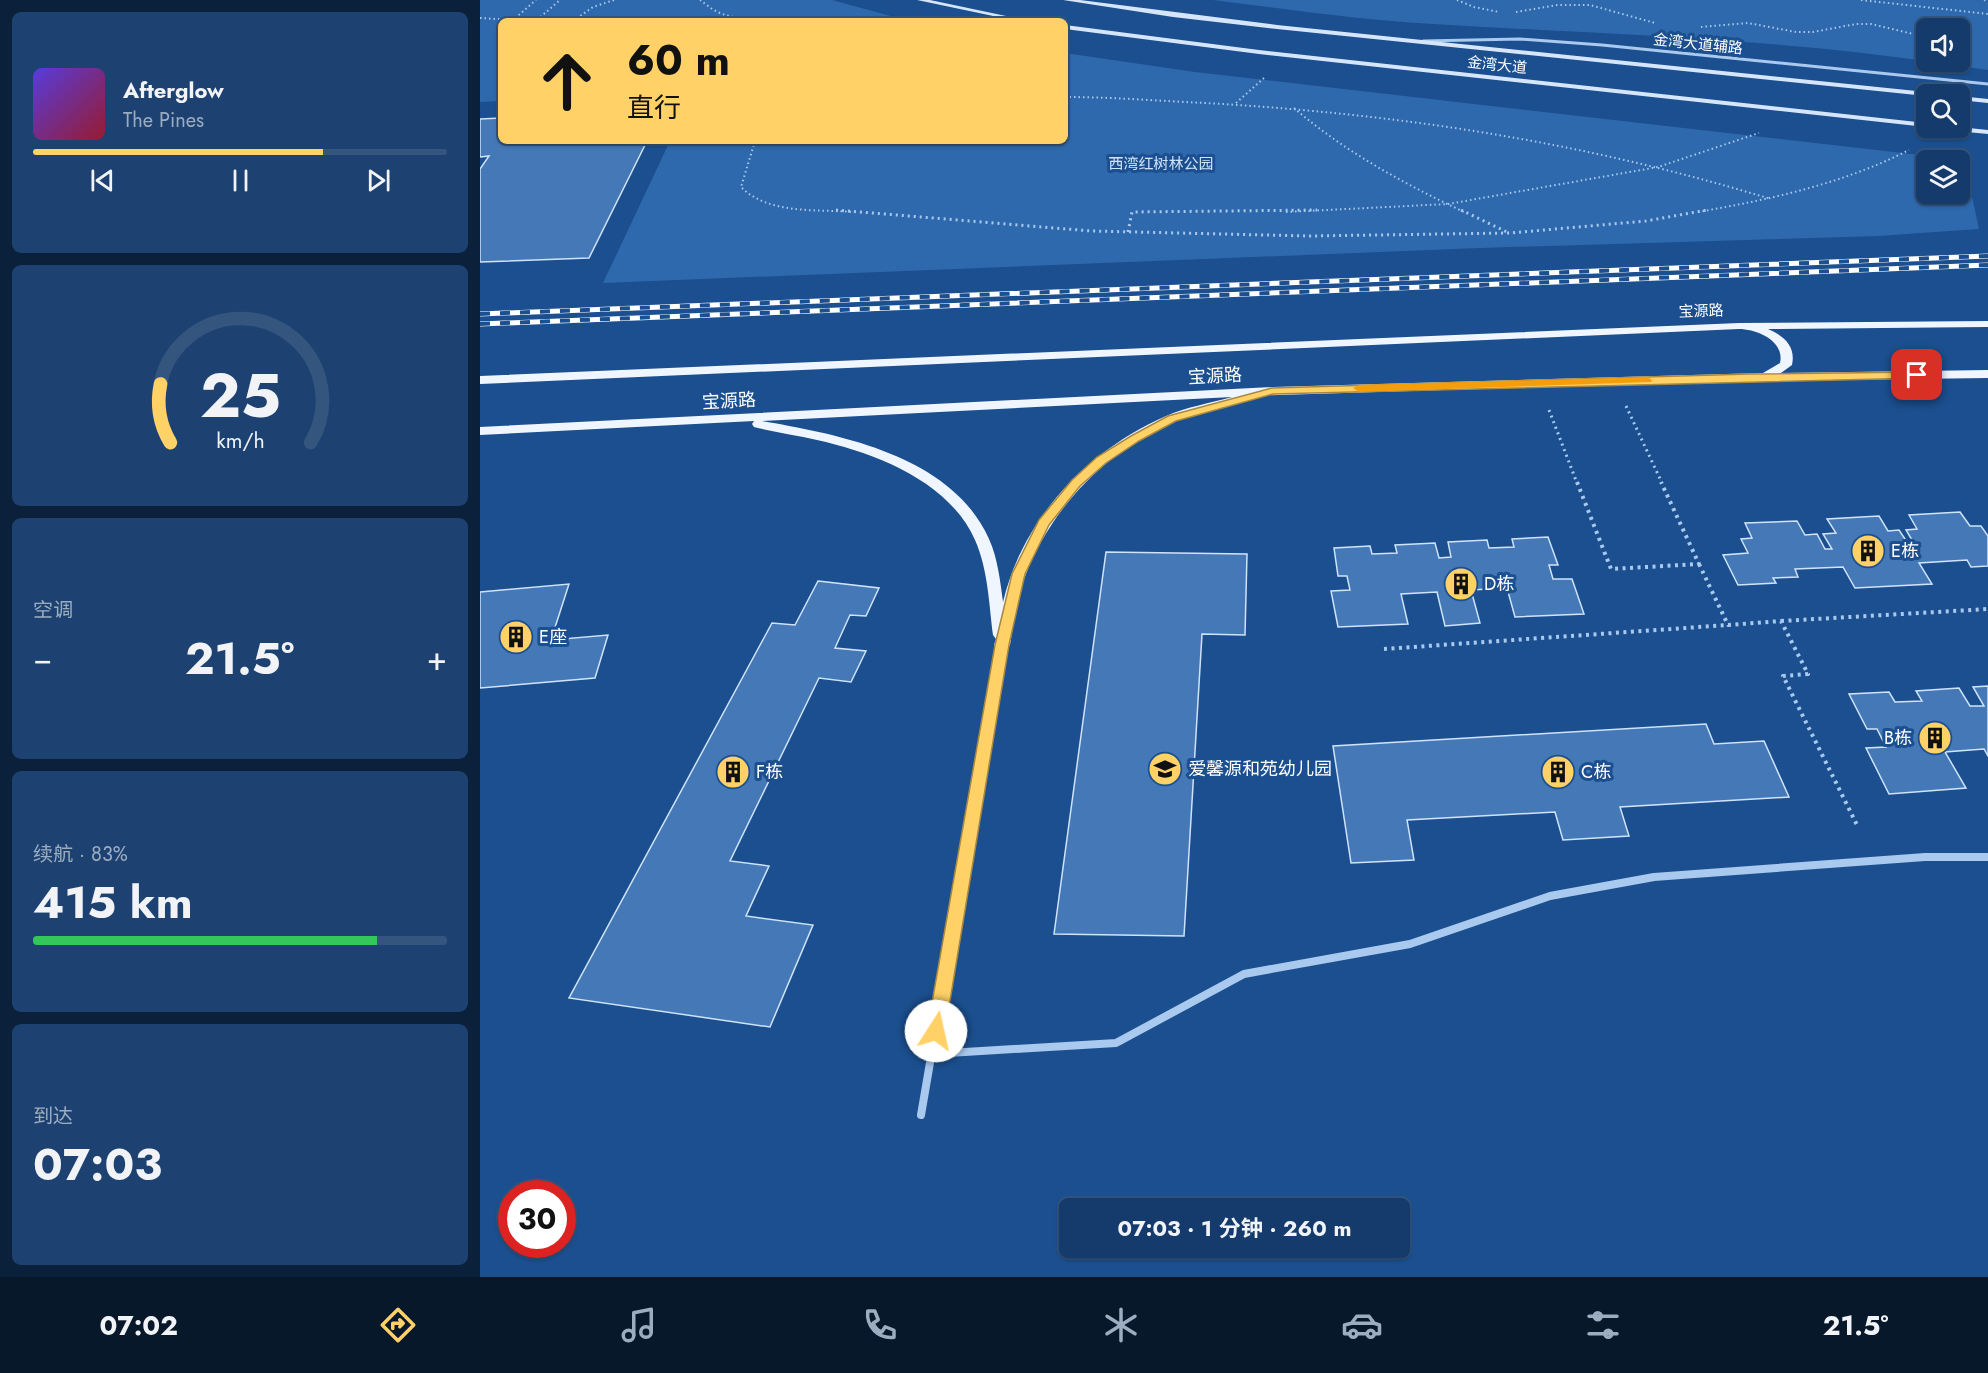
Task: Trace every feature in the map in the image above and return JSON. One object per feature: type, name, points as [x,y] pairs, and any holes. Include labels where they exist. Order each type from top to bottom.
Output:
[{"type":"main road","points":[[920,0],[1012,18]]},
{"type":"main road","name":"金湾大道","points":[[1066,0],[1173,15],[1406,41],[1916,93]]},
{"type":"main road","name":"金湾大道","points":[[1068,27],[1260,52],[1916,124]]},
{"type":"main road","points":[[1970,99],[1988,101]]},
{"type":"main road","points":[[1970,130],[1988,132]]},
{"type":"main road","name":"宝源路","points":[[480,380],[1739,326],[1988,324]]},
{"type":"main road","points":[[1739,326],[1753,327],[1779,340],[1787,348],[1789,357],[1786,365],[1778,372],[1750,377]]},
{"type":"main road","name":"宝源路","points":[[480,431],[1272,391],[1750,377],[1988,374]]},
{"type":"main road","points":[[1002,645],[1018,574],[1043,523],[1076,483],[1101,460],[1172,418],[1272,391]]},
{"type":"main road","points":[[731,419],[812,433],[864,449],[902,465],[947,493],[964,509],[982,539],[993,584],[1002,645]]},
{"type":"street","points":[[921,1115],[1002,645]]},
{"type":"street","points":[[932,1054],[1116,1042],[1244,974],[1410,944],[1550,896],[1654,877],[1925,857],[1988,857]]},
{"type":"lane","name":"金湾大道辅路","points":[[1406,41],[1520,39],[1590,44],[1988,84]]},
{"type":"path","points":[[515,18],[536,0]]},
{"type":"path","points":[[540,18],[560,0]]},
{"type":"path","points":[[577,18],[593,7],[614,0]]},
{"type":"path","points":[[700,0],[718,12],[754,18]]},
{"type":"path","points":[[1457,0],[1474,7],[1501,12]]},
{"type":"path","points":[[1590,5],[1591,0]]},
{"type":"path","points":[[1860,0],[1988,14]]},
{"type":"path","points":[[1511,12],[1558,5],[1590,5],[1663,26]]},
{"type":"path","points":[[800,18],[823,16],[832,18]]},
{"type":"path","points":[[480,18],[498,19]]},
{"type":"path","points":[[1700,27],[1748,23],[1796,32],[1813,32],[1856,24],[1871,24],[1916,35]]},
{"type":"path","points":[[1236,103],[1266,77]]},
{"type":"path","points":[[1068,97],[1236,103],[1398,119],[1468,129],[1558,145],[1658,167],[1720,182],[1773,199]]},
{"type":"path","points":[[1294,108],[1338,144],[1372,165],[1510,233]]},
{"type":"path","points":[[1128,232],[1132,212],[1285,212],[1448,204],[1658,167],[1762,131]]},
{"type":"path","points":[[754,144],[741,187],[750,196],[768,205],[1128,232],[1309,236],[1510,233],[1646,221],[1773,199],[1828,184],[1876,166],[1911,149]]},
{"type":"path","points":[[1626,406],[1728,625]]},
{"type":"path","points":[[1549,410],[1611,569],[1699,564]]},
{"type":"path","points":[[1384,649],[1988,609]]},
{"type":"path","points":[[1780,621],[1808,674],[1783,676],[1857,825]]},
{"type":"green space","points":[[480,0],[832,0],[898,18],[498,18],[498,101],[480,102]]},
{"type":"green space","points":[[1213,0],[1988,0],[1988,70],[1970,68],[1970,18],[1916,18],[1916,60],[1742,42],[1406,22]]},
{"type":"green space","name":"西湾红树林公园","points":[[1068,53],[1195,72],[1916,155],[1916,204],[1970,204],[1970,188],[1979,229],[1878,236],[1480,248],[603,283],[669,144],[1068,144]]},
{"type":"building","points":[[498,118],[498,144],[646,144],[589,258],[480,262],[480,169],[489,156],[480,157],[480,119]]},
{"type":"building","name":"E栋","points":[[1960,512],[1970,526],[1981,526],[1988,536],[1988,566],[1971,567],[1967,560],[1919,563],[1932,584],[1855,588],[1843,567],[1795,569],[1798,577],[1773,578],[1776,583],[1738,585],[1723,555],[1748,553],[1741,539],[1752,538],[1745,523],[1797,521],[1805,535],[1817,534],[1825,549],[1832,549],[1823,534],[1836,533],[1827,519],[1879,516],[1888,531],[1899,530],[1909,545],[1915,545],[1906,530],[1917,529],[1909,515]]},
{"type":"building","name":"D栋","points":[[1548,537],[1558,565],[1549,565],[1553,579],[1572,579],[1584,614],[1515,617],[1507,588],[1471,590],[1480,623],[1445,626],[1437,592],[1401,594],[1408,624],[1338,627],[1331,591],[1350,590],[1347,576],[1338,576],[1334,548],[1370,546],[1372,554],[1397,553],[1395,545],[1435,543],[1439,558],[1451,557],[1448,542],[1487,540],[1489,548],[1514,547],[1512,539]]},
{"type":"building","points":[[1106,552],[1247,554],[1245,635],[1202,634],[1184,936],[1054,934]]},
{"type":"building","name":"F栋","points":[[818,581],[879,588],[866,616],[850,615],[835,648],[866,651],[851,682],[819,678],[730,861],[769,866],[746,916],[813,925],[770,1027],[569,998],[772,623],[795,625]]},
{"type":"building","name":"E座","points":[[569,584],[551,640],[608,635],[595,678],[480,688],[480,592]]},
{"type":"building","name":"B栋","points":[[1988,686],[1988,756],[1984,749],[1945,752],[1966,788],[1889,794],[1866,748],[1886,747],[1877,729],[1867,729],[1849,694],[1889,692],[1895,702],[1922,701],[1916,691],[1959,688],[1970,706],[1984,706],[1973,687]]},
{"type":"building","name":"C栋","points":[[1706,724],[1714,744],[1764,741],[1789,797],[1620,807],[1629,836],[1563,840],[1555,812],[1407,820],[1414,860],[1351,863],[1333,746]]},
{"type":"railway","points":[[480,314],[1988,256]]},
{"type":"railway","points":[[480,324],[1988,265]]},
{"type":"slow traffic","points":[[1359,388],[1647,380]]},
{"type":"place","name":"E栋","points":[[1868,551]]},
{"type":"place","name":"D栋","points":[[1461,584]]},
{"type":"place","name":"E座","points":[[516,637]]},
{"type":"place","name":"B栋","points":[[1935,738]]},
{"type":"place","name":"爱馨源和苑幼儿园","points":[[1165,769]]},
{"type":"place","name":"F栋","points":[[733,772]]},
{"type":"place","name":"C栋","points":[[1558,772]]},
{"type":"route","points":[[936,1031],[1002,645],[1018,574],[1043,523],[1076,483],[1101,460],[1172,418],[1272,391],[1750,377],[1917,375]]}]
